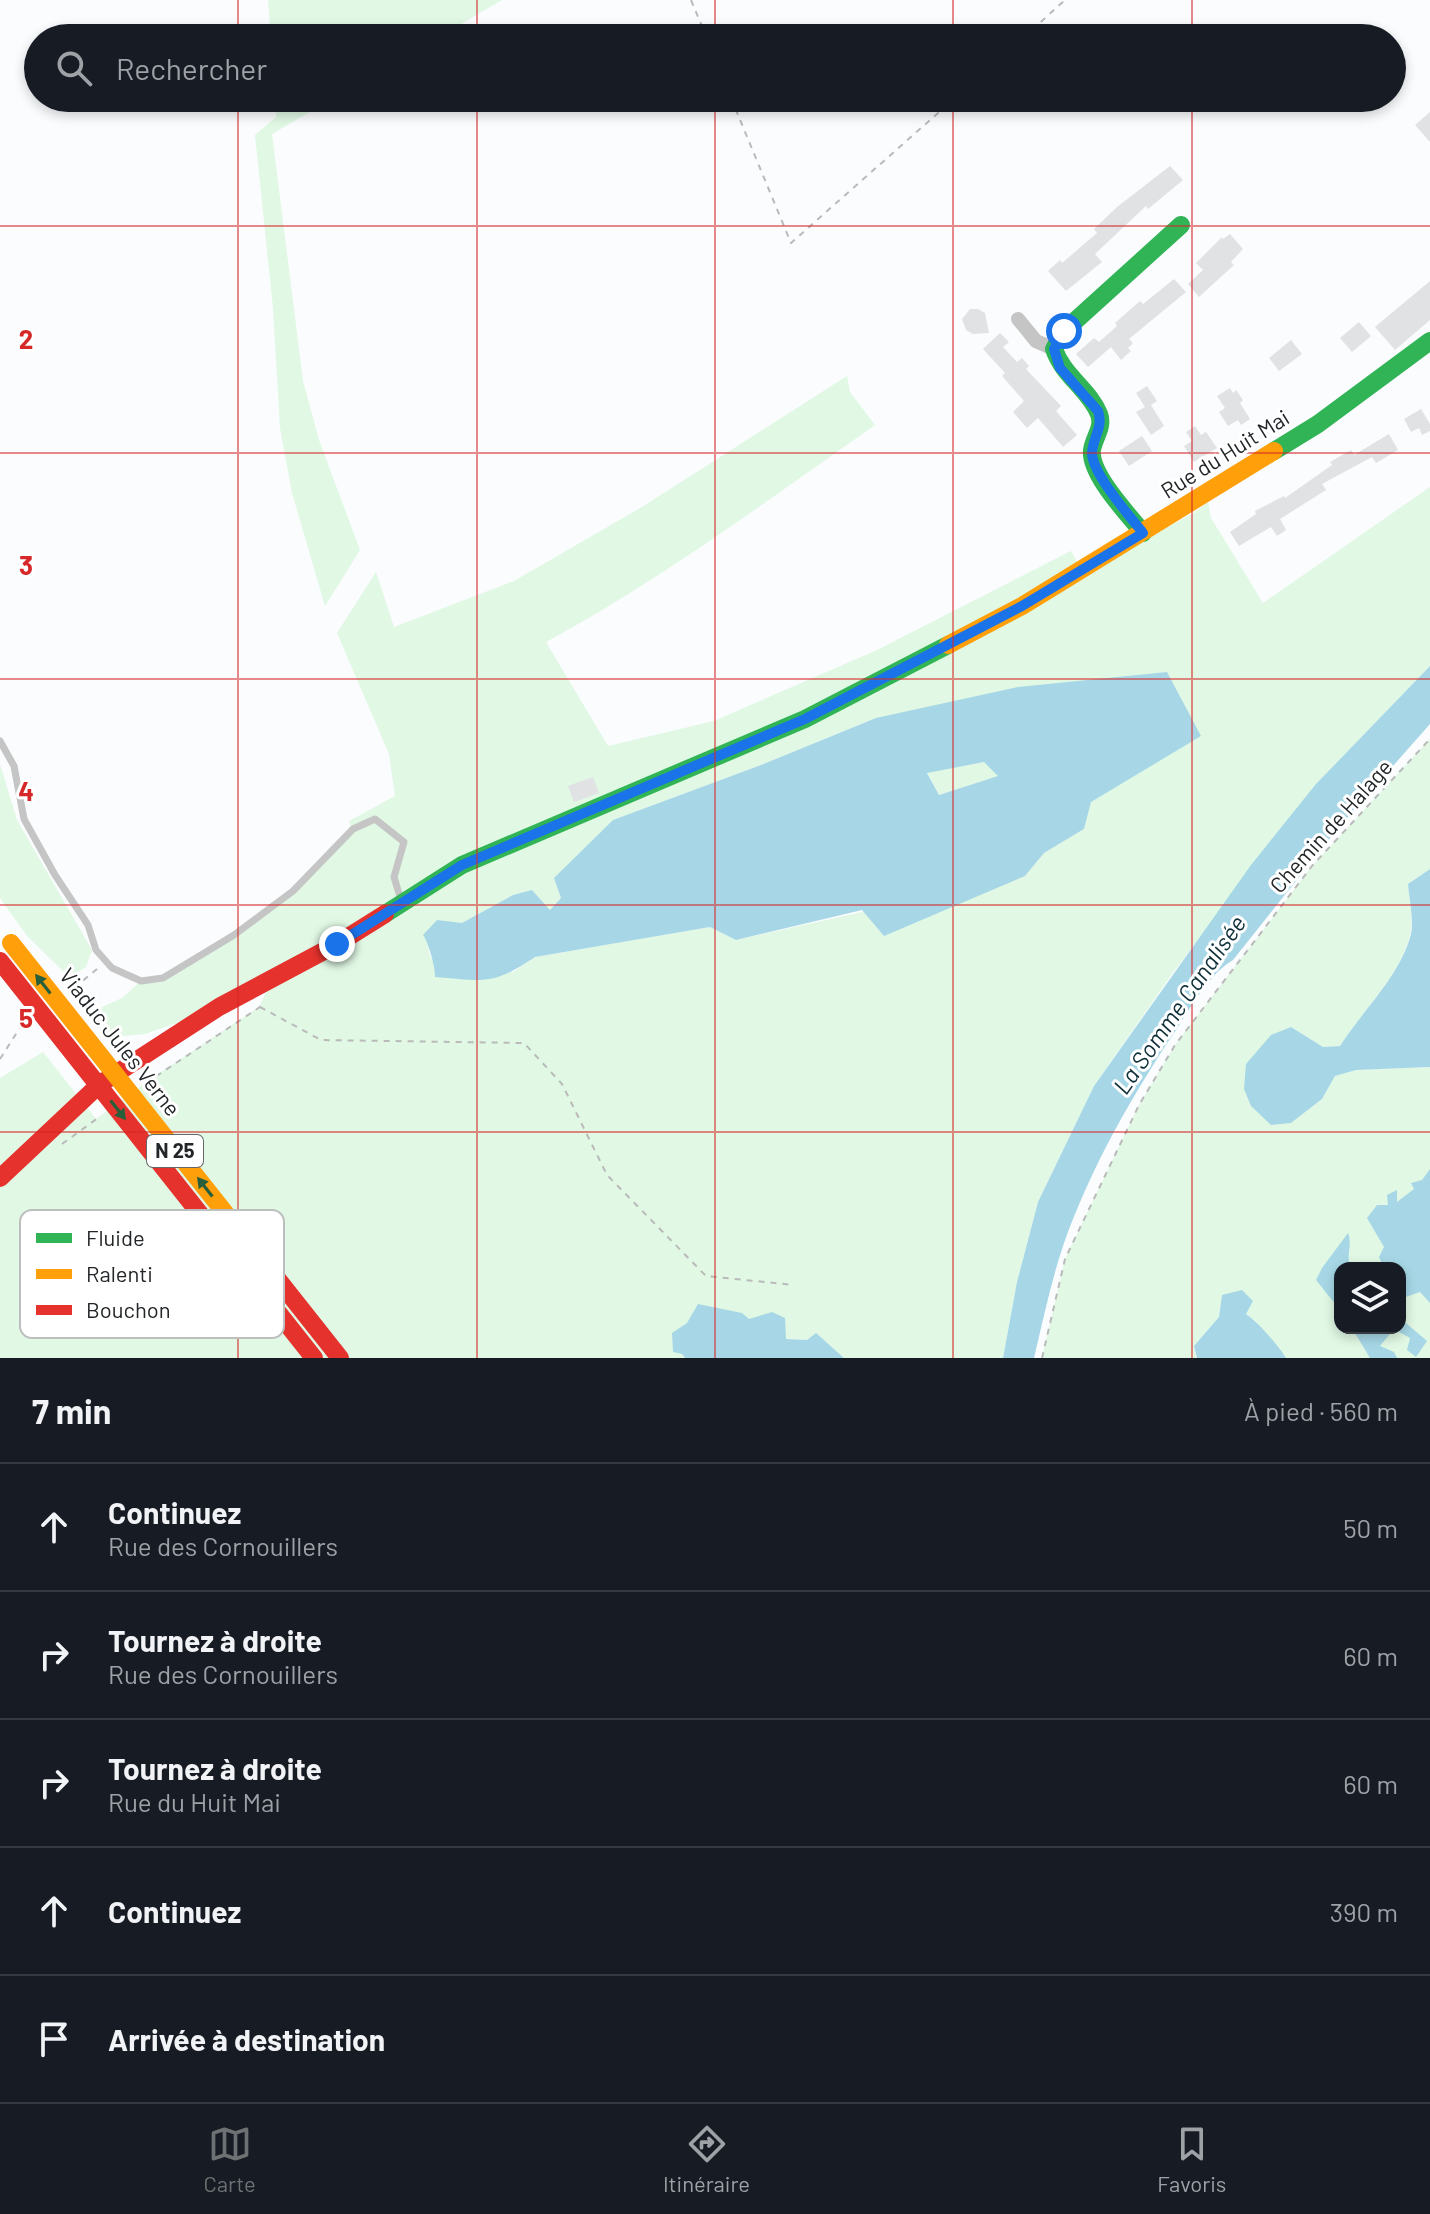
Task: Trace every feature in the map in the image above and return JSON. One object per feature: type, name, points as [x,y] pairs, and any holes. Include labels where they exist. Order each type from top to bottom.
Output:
[{"type":"main road","points":[[1143,533],[1095,465],[1093,448],[1101,427],[1098,411],[1060,368],[1054,349],[1064,331],[1181,225]]},
{"type":"main road","name":"Rue du Huit Mai","points":[[0,1178],[100,1084],[219,1007],[337,944],[462,865],[805,719],[1037,596],[1318,424],[1430,341]]},
{"type":"main road","name":"Viaduc Jules Verne","points":[[11,943],[223,1210]]},
{"type":"main road","name":"Viaduc Jules Verne","points":[[0,961],[197,1210]]},
{"type":"main road","name":"Viaduc Jules Verne","points":[[284,1287],[340,1358]]},
{"type":"main road","name":"Viaduc Jules Verne","points":[[284,1320],[314,1358]]},
{"type":"street","points":[[1018,319],[1036,341],[1054,349]]},
{"type":"lane","points":[[0,741],[14,766],[24,819],[88,925],[96,950],[112,968],[131,978],[141,981],[163,978],[234,935],[293,891],[353,829],[375,819],[404,842],[394,877],[402,904]]},
{"type":"path","points":[[691,0],[701,24]]},
{"type":"path","points":[[1038,24],[1065,0]]},
{"type":"path","points":[[737,112],[791,243],[939,112]]},
{"type":"path","name":"Chemin de Halage","points":[[1042,1358],[1065,1259],[1132,1118],[1175,1045],[1312,866],[1430,739]]},
{"type":"path","points":[[260,1007],[321,1040],[524,1043],[562,1084],[607,1175],[706,1276],[794,1285]]},
{"type":"green space","points":[[268,0],[502,0],[461,24],[270,24]]},
{"type":"green space","points":[[276,112],[310,112],[272,134],[303,381],[319,440],[360,550],[325,606],[292,493],[280,428],[273,308],[255,135],[276,117]]},
{"type":"green space","points":[[847,376],[850,392],[875,425],[673,565],[546,642],[608,746],[714,721],[877,650],[1071,551],[1083,572],[1194,513],[1208,502],[1211,518],[1263,603],[1430,487],[1430,666],[1316,784],[1172,974],[1094,1086],[1038,1202],[1017,1282],[1003,1358],[844,1358],[816,1334],[807,1340],[786,1339],[682,1354],[685,1358],[0,1358],[0,1078],[43,1052],[96,1119],[259,1007],[266,992],[145,1034],[110,1037],[85,1015],[122,998],[141,981],[163,978],[234,935],[293,891],[353,830],[349,821],[395,796],[389,754],[337,633],[376,572],[394,627],[514,581],[642,507]],"holes":[[[876,718],[1201,735],[1090,802],[1084,829],[1044,853],[1025,876],[736,940],[710,927],[535,957],[513,972],[436,967],[429,953],[428,942],[513,895],[532,891],[549,911],[561,898],[555,878],[613,820]]]},
{"type":"green space","points":[[1430,739],[1430,869],[1408,884],[1412,923],[1405,950],[1390,979],[1340,1046],[1323,1047],[1291,1027],[1271,1125],[1291,1123],[1322,1099],[1335,1076],[1356,1070],[1430,1067],[1430,1358],[1286,1358],[1254,1320],[1222,1295],[1219,1317],[1194,1346],[1197,1358],[1042,1358],[1065,1259],[1139,1105],[1175,1045],[1312,866]]},
{"type":"green space","points":[[984,762],[999,776],[939,795],[927,772]]},
{"type":"green space","points":[[0,764],[17,820],[92,950],[86,967],[69,977],[27,936],[0,898]]},
{"type":"water","name":"La Somme Canalisée","points":[[1430,666],[1430,724],[1339,827],[1233,960],[1208,982],[1194,1001],[1128,1107],[1086,1189],[1059,1260],[1034,1358],[1003,1358],[1017,1282],[1038,1202],[1094,1086],[1251,865],[1316,784]]},
{"type":"water","points":[[1167,672],[1201,736],[1091,802],[1084,829],[1044,853],[1025,876],[884,936],[862,910],[736,940],[710,927],[535,957],[508,973],[488,979],[435,977],[423,935],[437,920],[462,923],[513,895],[532,890],[550,910],[561,898],[554,878],[613,820],[876,718],[1018,687]],"holes":[[[984,762],[998,776],[939,795],[927,773]]]},
{"type":"water","points":[[1430,869],[1430,1067],[1356,1070],[1335,1076],[1322,1099],[1291,1123],[1271,1125],[1251,1106],[1244,1089],[1246,1064],[1271,1035],[1291,1027],[1323,1047],[1340,1046],[1380,992],[1406,949],[1412,928],[1408,884]]},
{"type":"water","points":[[1430,1169],[1430,1303],[1420,1292],[1406,1297],[1406,1262],[1381,1262],[1379,1257],[1384,1247],[1367,1218],[1377,1205],[1388,1205],[1387,1195],[1397,1190],[1397,1202],[1414,1189],[1411,1183],[1422,1180]]},
{"type":"water","points":[[1348,1233],[1350,1262],[1334,1262],[1334,1302],[1316,1280]]},
{"type":"water","points":[[1242,1290],[1253,1301],[1246,1314],[1268,1334],[1286,1358],[1197,1358],[1194,1346],[1219,1317],[1222,1295]]},
{"type":"water","points":[[698,1304],[742,1313],[749,1319],[772,1312],[785,1318],[786,1339],[807,1340],[816,1333],[844,1358],[685,1358],[673,1352],[672,1333],[687,1323]]},
{"type":"water","points":[[1406,1323],[1427,1341],[1416,1357],[1407,1350],[1410,1338],[1403,1334],[1406,1334]]},
{"type":"water","points":[[1356,1334],[1390,1334],[1380,1346],[1394,1352],[1397,1358],[1370,1358]]},
{"type":"building","points":[[1430,112],[1430,142],[1415,125]]},
{"type":"building","points":[[1170,166],[1183,180],[1148,209],[1146,206],[1095,254],[1102,262],[1066,291],[1048,271],[1097,233],[1094,229],[1117,207]]},
{"type":"building","points":[[1230,234],[1243,249],[1231,262],[1234,265],[1199,297],[1188,284],[1203,270],[1196,263],[1222,237]]},
{"type":"building","points":[[1174,279],[1186,292],[1129,339],[1133,343],[1128,348],[1131,351],[1121,360],[1111,347],[1088,367],[1076,354],[1094,338],[1099,342],[1140,301],[1143,304]]},
{"type":"building","points":[[1430,281],[1430,320],[1395,350],[1375,327]]},
{"type":"building","points":[[970,309],[985,313],[989,333],[973,334],[966,330],[962,319]]},
{"type":"building","points":[[1359,322],[1371,336],[1352,352],[1340,338]]},
{"type":"building","points":[[1000,333],[1009,342],[1003,347],[1017,362],[1022,358],[1029,366],[1026,369],[1061,406],[1056,411],[1077,435],[1063,447],[1038,418],[1027,428],[1013,412],[1024,401],[1002,376],[1005,373],[983,349]]},
{"type":"building","points":[[1291,340],[1302,354],[1279,371],[1269,358]]},
{"type":"building","points":[[1147,386],[1157,401],[1151,405],[1164,426],[1151,435],[1136,412],[1145,407],[1136,393]]},
{"type":"building","points":[[1230,388],[1233,393],[1236,390],[1243,400],[1240,403],[1250,419],[1241,425],[1238,420],[1228,426],[1219,412],[1225,408],[1217,396]]},
{"type":"building","points":[[1421,409],[1430,424],[1430,431],[1422,435],[1419,428],[1411,432],[1404,419]]},
{"type":"building","points":[[1195,426],[1201,435],[1206,432],[1217,448],[1194,462],[1184,446],[1192,441],[1186,432]]},
{"type":"building","points":[[1389,434],[1398,450],[1376,463],[1372,457],[1322,484],[1326,490],[1280,519],[1286,530],[1277,536],[1271,527],[1239,546],[1230,532],[1256,514],[1255,511],[1285,498],[1332,465],[1330,462],[1351,450],[1354,455]]},
{"type":"building","points":[[1142,436],[1152,451],[1129,466],[1119,451]]},
{"type":"building","points":[[593,777],[599,793],[574,802],[568,786]]},
{"type":"traffic: fast","points":[[1143,533],[1111,494],[1097,471],[1092,450],[1100,428],[1099,414],[1063,367],[1054,349],[1064,331],[1181,225]]},
{"type":"traffic: fast","points":[[1274,451],[1318,424],[1430,341]]},
{"type":"traffic: fast","points":[[385,914],[462,865],[805,719],[948,645]]},
{"type":"traffic: slow","points":[[948,645],[1022,606],[1274,451]]},
{"type":"traffic: slow","points":[[11,943],[223,1210]]},
{"type":"traffic: jam","points":[[0,1178],[100,1084],[219,1007],[337,944],[385,914]]},
{"type":"traffic: jam","points":[[0,961],[197,1210]]},
{"type":"traffic: jam","points":[[284,1287],[340,1358]]},
{"type":"traffic: jam","points":[[284,1320],[314,1358]]},
{"type":"route","points":[[337,944],[462,865],[805,719],[1022,606],[1143,533],[1095,465],[1093,448],[1101,420],[1098,411],[1060,368],[1054,349],[1064,331]]}]
